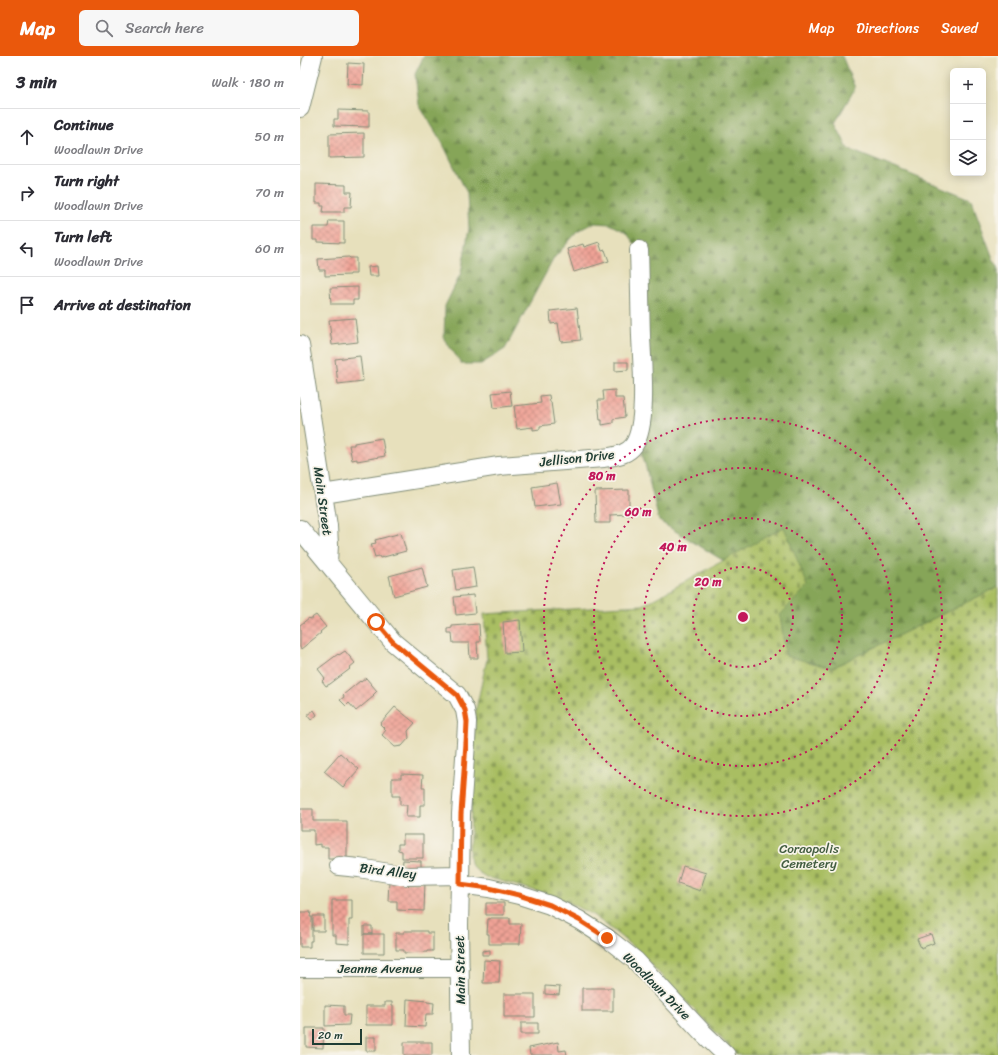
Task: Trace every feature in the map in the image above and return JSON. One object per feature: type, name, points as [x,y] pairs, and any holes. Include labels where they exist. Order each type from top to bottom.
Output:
[{"type":"street","points":[[300,108],[313,56]]},
{"type":"street","name":"Jellison Drive","points":[[323,494],[499,466],[604,458],[617,456],[627,452],[636,440],[642,421],[643,380],[639,250]]},
{"type":"street","name":"Main Street","points":[[300,345],[328,526],[328,562]]},
{"type":"street","points":[[300,529],[393,642],[457,695],[465,710],[467,722],[461,814],[460,880]]},
{"type":"street","name":"Bird Alley","points":[[339,866],[407,876],[460,880]]},
{"type":"street","name":"Main Street","points":[[460,880],[461,1055]]},
{"type":"street","name":"Woodlawn Drive","points":[[460,880],[519,895],[550,905],[579,920],[607,938],[635,960],[726,1055]]},
{"type":"street","name":"Jeanne Avenue","points":[[300,968],[460,968]]},
{"type":"green space","points":[[424,56],[842,56],[855,88],[835,123],[848,149],[971,199],[994,261],[998,266],[998,587],[832,668],[786,657],[780,615],[784,527],[724,561],[659,521],[638,435],[639,250],[626,232],[610,224],[594,223],[577,232],[554,258],[505,349],[481,364],[462,364],[444,339],[445,306],[461,273],[469,229],[467,193],[443,144],[419,105],[415,74]]},
{"type":"green space","name":"Coraopolis Cemetery","points":[[784,527],[808,586],[780,615],[786,656],[832,668],[998,587],[998,1055],[737,1055],[639,952],[593,915],[567,902],[533,890],[486,877],[478,872],[470,863],[469,856],[476,709],[487,659],[484,614],[643,605]]},
{"type":"building","points":[[348,63],[364,64],[363,85],[347,84]]},
{"type":"building","points":[[338,110],[369,111],[369,127],[334,126],[334,119],[338,119]]},
{"type":"building","points":[[364,133],[364,157],[329,158],[329,134]]},
{"type":"building","points":[[316,184],[346,185],[346,192],[352,192],[351,207],[344,207],[344,212],[323,212],[324,206],[321,206],[321,203],[316,203]]},
{"type":"building","points":[[329,221],[344,221],[344,243],[318,242],[318,240],[313,240],[313,227],[328,227]]},
{"type":"building","points":[[599,242],[602,251],[605,250],[609,261],[574,272],[567,249],[583,244],[584,247]]},
{"type":"building","points":[[356,258],[356,274],[325,276],[325,270],[319,270],[318,259]]},
{"type":"building","points":[[377,266],[378,276],[369,276],[368,267]]},
{"type":"building","points":[[358,287],[358,300],[353,300],[353,304],[331,304],[330,288]]},
{"type":"building","points":[[577,308],[581,340],[561,342],[558,323],[551,324],[550,311]]},
{"type":"building","points":[[355,318],[358,342],[332,345],[329,320]]},
{"type":"building","points":[[360,356],[363,381],[338,384],[335,359]]},
{"type":"building","points":[[615,362],[628,362],[628,370],[615,371]]},
{"type":"building","points":[[615,390],[615,398],[623,398],[625,417],[613,419],[613,423],[602,425],[598,400],[604,400],[603,391]]},
{"type":"building","points":[[510,391],[512,406],[494,408],[492,393]]},
{"type":"building","points":[[549,395],[554,424],[540,426],[540,429],[533,430],[533,427],[517,429],[514,406],[541,403],[540,396]]},
{"type":"building","points":[[382,438],[385,456],[357,461],[357,459],[352,460],[349,445]]},
{"type":"building","points":[[557,483],[561,504],[535,507],[532,487]]},
{"type":"building","points":[[629,490],[629,514],[610,515],[610,523],[596,523],[595,491]]},
{"type":"building","points":[[401,533],[406,551],[380,558],[379,556],[375,557],[371,544],[376,543],[375,540]]},
{"type":"building","points":[[422,567],[427,587],[394,596],[389,576]]},
{"type":"building","points":[[473,567],[476,587],[456,590],[453,570]]},
{"type":"building","points":[[473,595],[475,613],[456,615],[454,597]]},
{"type":"building","points":[[316,615],[326,627],[320,632],[321,633],[301,649],[300,625]]},
{"type":"building","points":[[520,620],[522,652],[505,653],[503,622]]},
{"type":"building","points":[[479,624],[480,642],[477,642],[478,658],[470,658],[469,643],[453,643],[452,633],[448,633],[448,629],[452,628],[452,626]]},
{"type":"building","points":[[345,651],[355,663],[349,668],[350,669],[326,686],[322,681],[325,678],[318,669],[338,654],[339,655]]},
{"type":"building","points":[[366,678],[377,691],[373,695],[374,696],[356,711],[349,703],[346,706],[340,700],[344,697],[343,695]]},
{"type":"building","points":[[395,707],[415,723],[408,731],[409,738],[402,746],[395,747],[382,735],[386,730],[380,724]]},
{"type":"building","points":[[314,710],[317,715],[311,720],[307,715]]},
{"type":"building","points":[[340,753],[359,769],[343,787],[324,771]]},
{"type":"building","points":[[401,774],[423,775],[422,788],[425,788],[425,805],[420,805],[420,817],[406,817],[407,805],[400,805],[400,796],[392,796],[392,778],[401,778]]},
{"type":"building","points":[[300,809],[313,809],[313,821],[347,821],[347,859],[328,859],[328,847],[321,847],[321,844],[314,845],[314,830],[300,830]]},
{"type":"building","points":[[403,835],[423,835],[423,858],[402,858],[402,851],[398,850],[398,844],[403,844]]},
{"type":"building","points":[[403,860],[421,861],[421,869],[402,869]]},
{"type":"building","points":[[683,866],[706,873],[700,891],[678,883]]},
{"type":"building","points":[[389,881],[425,882],[424,911],[397,910],[397,901],[388,901]]},
{"type":"building","points":[[332,900],[352,900],[352,920],[349,920],[349,944],[336,943],[336,935],[332,935]]},
{"type":"building","points":[[486,903],[504,903],[504,915],[486,915]]},
{"type":"building","points":[[300,912],[311,912],[312,941],[310,941],[310,947],[300,947]]},
{"type":"building","points":[[313,916],[324,916],[324,931],[313,931]]},
{"type":"building","points":[[510,918],[510,924],[521,924],[520,944],[489,944],[489,934],[487,934],[488,919]]},
{"type":"building","points":[[364,926],[372,926],[372,934],[364,934]]},
{"type":"building","points":[[404,931],[427,931],[427,933],[433,933],[433,951],[404,953],[404,950],[396,950],[396,933],[404,933]]},
{"type":"building","points":[[364,934],[384,934],[384,953],[364,953]]},
{"type":"building","points":[[931,934],[934,943],[921,948],[917,939]]},
{"type":"building","points":[[490,950],[490,955],[482,955],[482,951]]},
{"type":"building","points":[[484,960],[500,961],[499,983],[483,983]]},
{"type":"building","points":[[545,986],[560,987],[559,995],[545,994]]},
{"type":"building","points":[[582,988],[613,988],[613,1011],[582,1011]]},
{"type":"building","points":[[504,994],[535,994],[535,1017],[504,1017]]},
{"type":"building","points":[[407,999],[434,1003],[433,1014],[426,1014],[425,1027],[406,1026]]},
{"type":"building","points":[[385,1002],[392,1002],[393,1025],[366,1025],[366,1006],[385,1006]]},
{"type":"building","points":[[325,1005],[344,1006],[344,1015],[350,1015],[349,1025],[325,1026]]},
{"type":"building","points":[[521,1023],[538,1023],[538,1034],[521,1034]]},
{"type":"building","points":[[306,1028],[324,1028],[323,1048],[306,1047]]},
{"type":"building","points":[[366,1037],[376,1037],[376,1051],[366,1051]]},
{"type":"building","points":[[404,1042],[432,1042],[432,1055],[404,1055]]},
{"type":"building","points":[[558,1042],[559,1051],[566,1050],[567,1055],[530,1055],[529,1048]]},
{"type":"route","points":[[376,622],[393,642],[457,695],[465,710],[467,722],[461,814],[460,884],[489,888],[519,895],[550,905],[579,920],[607,938]]}]
